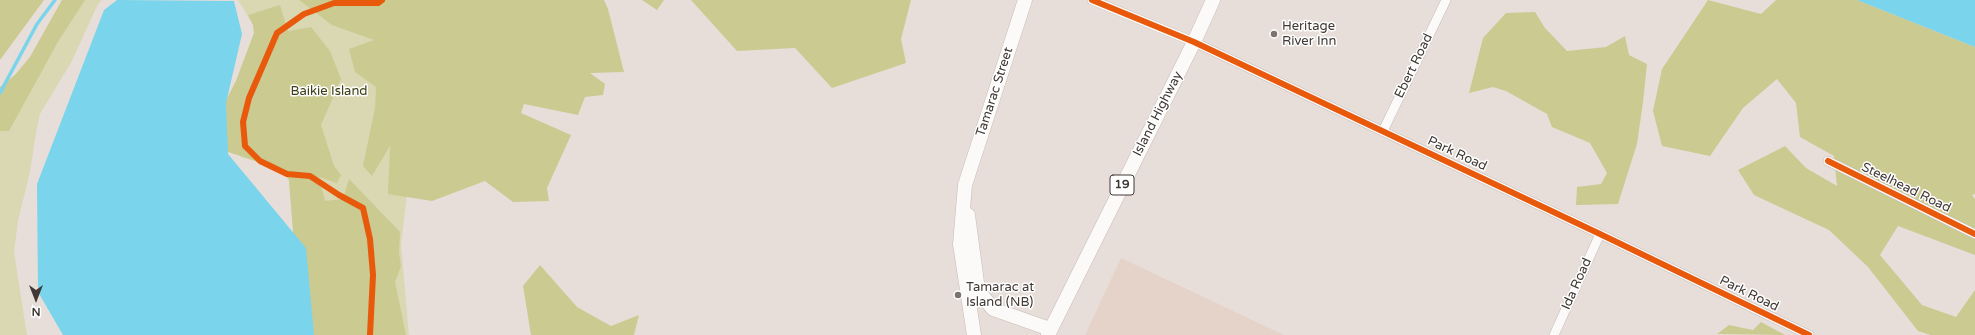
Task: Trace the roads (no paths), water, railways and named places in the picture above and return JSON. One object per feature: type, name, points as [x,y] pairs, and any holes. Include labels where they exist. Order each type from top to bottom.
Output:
[{"type":"main road","name":"Tamarac Street","points":[[964,185],[1025,0]]},
{"type":"main road","name":"Island Highway","points":[[1049,332],[1194,42],[1213,0]]},
{"type":"main road","points":[[964,185],[978,290],[993,310],[1049,332]]},
{"type":"main road","points":[[964,185],[960,244],[974,335]]},
{"type":"street","name":"Park Road","points":[[1092,0],[1194,42],[1600,234],[1809,335]]},
{"type":"street","name":"Ebert Road","points":[[1383,131],[1446,0]]},
{"type":"street","name":"Steelhead Road","points":[[1828,161],[1975,234]]},
{"type":"street","name":"Ida Road","points":[[1554,335],[1600,234]]},
{"type":"water","points":[[117,0],[234,1],[242,34],[226,103],[228,154],[306,248],[314,335],[63,335],[38,292],[37,184],[104,10]]},
{"type":"water","points":[[1857,0],[1975,0],[1975,47]]},
{"type":"waterway","points":[[0,93],[37,24],[55,0]]},
{"type":"place","name":"Heritage River Inn","points":[[1274,34]]},
{"type":"place","name":"Tamarac at Island (NB)","points":[[958,295]]},
{"type":"park label","name":"Baikie Island","points":[[329,92]]}]
